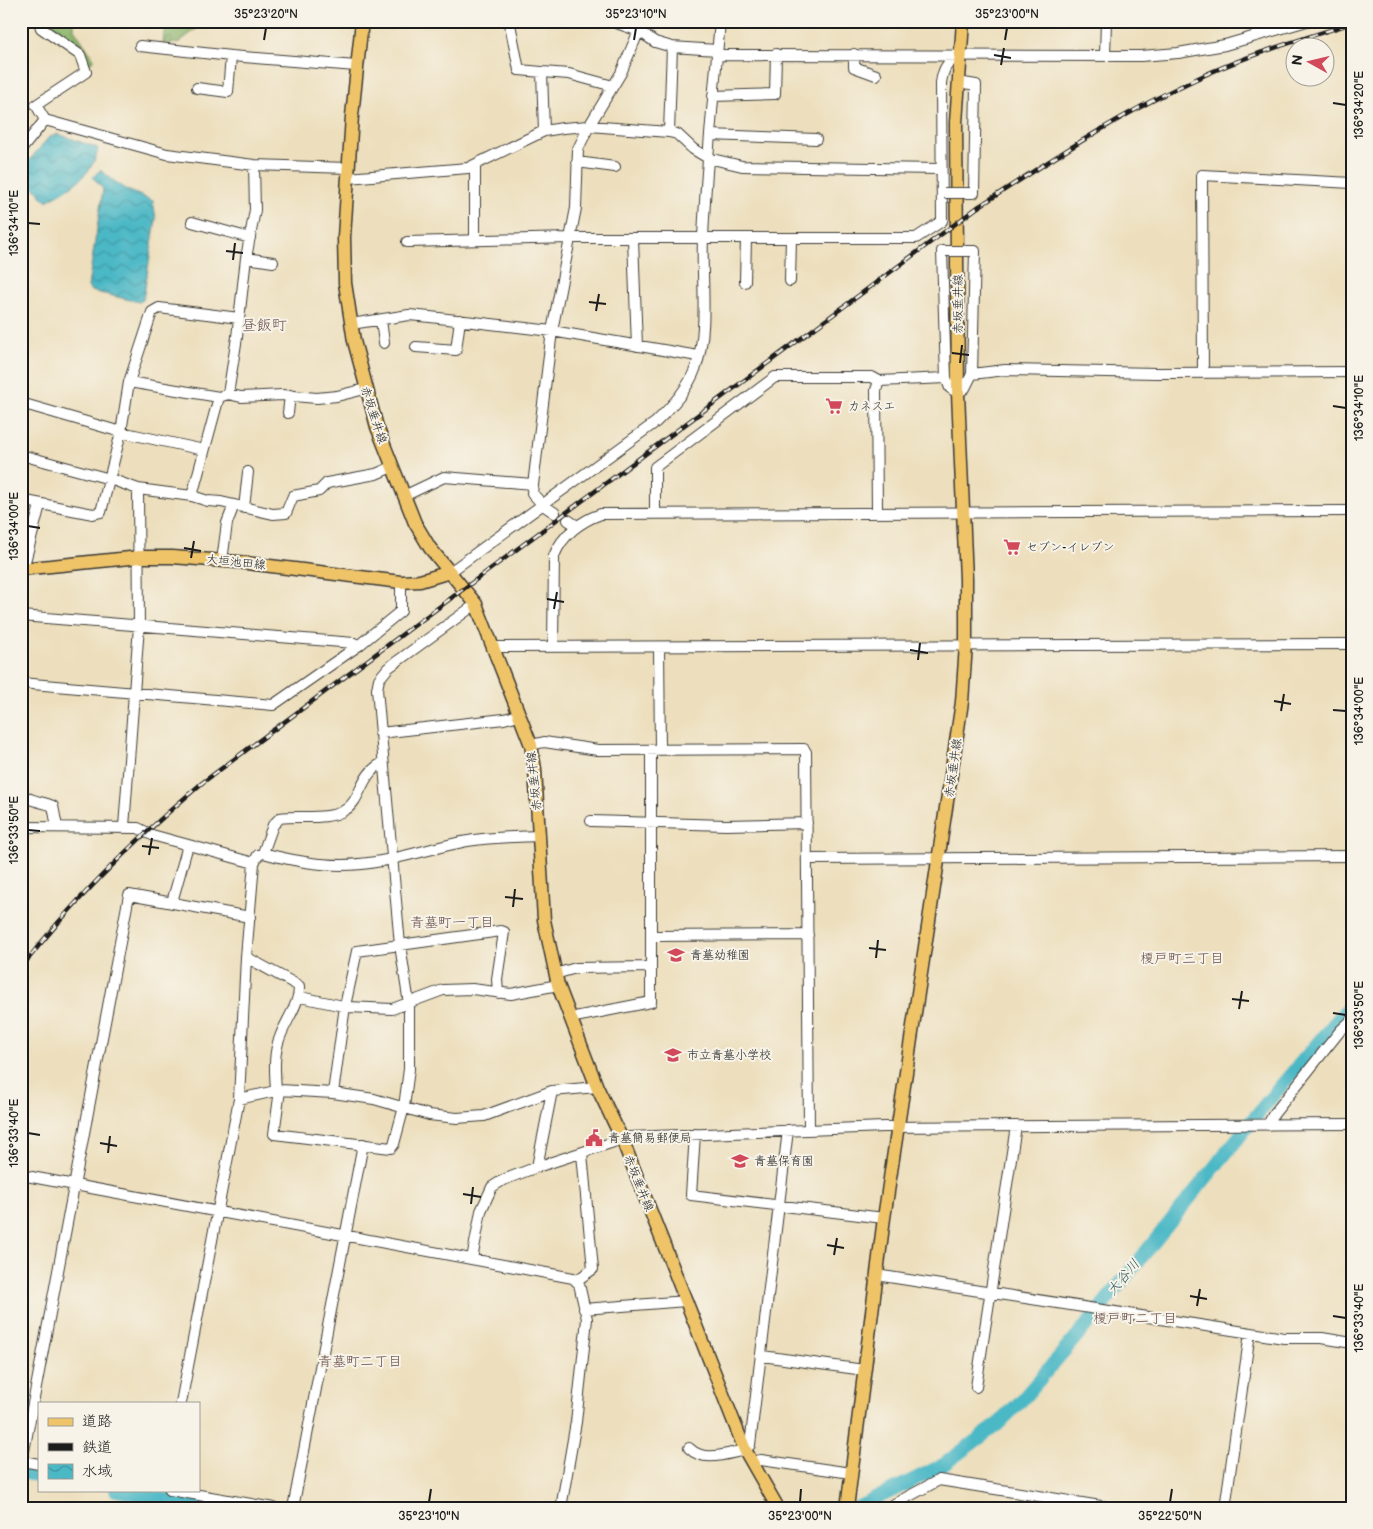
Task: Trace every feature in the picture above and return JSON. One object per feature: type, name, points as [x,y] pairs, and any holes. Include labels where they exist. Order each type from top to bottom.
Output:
[{"type":"main road","name":"赤坂垂井線","points":[[362,21],[356,66],[344,246],[345,283],[351,324],[365,389],[392,467],[420,533],[476,604],[519,715],[530,745],[535,769],[544,920],[556,979],[597,1087],[622,1139],[745,1450],[778,1508]]},
{"type":"main road","name":"赤坂垂井線","points":[[848,1504],[884,1218],[940,858],[962,702],[966,645],[958,393],[956,133],[959,55],[963,21]]},
{"type":"main road","name":"大垣池田線","points":[[22,569],[140,556],[222,560],[401,582],[420,581],[450,572]]},
{"type":"street","points":[[39,21],[41,28],[80,55],[86,72],[36,105],[45,120],[167,154],[254,165],[348,173],[447,170],[475,165],[544,131],[589,126],[677,134],[693,149],[708,158],[742,166],[772,168],[940,169]]},
{"type":"street","points":[[512,21],[510,24],[519,70],[569,74],[613,86]]},
{"type":"street","points":[[611,21],[641,26],[654,42],[672,47],[717,52],[1105,56],[1178,53],[1226,45],[1281,25],[1306,21]]},
{"type":"street","points":[[450,572],[656,422],[678,400],[689,383],[698,356],[702,330],[703,238],[720,21]]},
{"type":"street","points":[[1105,56],[1106,21]]},
{"type":"street","points":[[555,513],[543,506],[532,493],[552,331],[576,208],[578,149],[589,126],[613,86],[641,26]]},
{"type":"street","points":[[140,46],[231,56],[356,66]]},
{"type":"street","points":[[669,132],[672,47]]},
{"type":"street","points":[[713,96],[775,94],[776,54]]},
{"type":"street","points":[[854,54],[854,67],[876,75]]},
{"type":"street","points":[[407,242],[570,238],[916,238],[942,221],[940,169],[942,72],[948,62],[959,55]]},
{"type":"street","points":[[197,88],[228,92],[231,56]]},
{"type":"street","points":[[542,72],[544,131]]},
{"type":"street","points":[[942,193],[974,193],[976,85],[958,82]]},
{"type":"street","points":[[21,150],[45,120]]},
{"type":"street","points":[[710,135],[816,139]]},
{"type":"street","points":[[577,162],[615,167]]},
{"type":"street","points":[[192,496],[204,450],[224,396],[239,318],[246,258],[255,210],[254,165]]},
{"type":"street","points":[[475,165],[475,240]]},
{"type":"street","points":[[1203,372],[1202,175],[1352,183]]},
{"type":"street","points":[[192,222],[250,238]]},
{"type":"street","points":[[745,282],[746,238]]},
{"type":"street","points":[[790,280],[791,238]]},
{"type":"street","points":[[634,239],[637,346]]},
{"type":"street","points":[[942,251],[975,251],[972,374],[965,388],[958,393],[950,388],[946,378],[942,251]]},
{"type":"street","points":[[246,258],[273,262]]},
{"type":"street","points":[[21,500],[94,514],[102,512],[121,432],[129,382],[152,312],[159,308],[239,318]]},
{"type":"street","points":[[351,324],[409,316],[460,320],[552,331],[698,356]]},
{"type":"street","points":[[381,320],[384,343]]},
{"type":"street","points":[[416,347],[456,350],[460,320]]},
{"type":"street","points":[[972,374],[1005,370],[1352,372]]},
{"type":"street","points":[[655,514],[655,467],[775,377],[872,377],[879,381],[946,378]]},
{"type":"street","points":[[877,512],[876,390],[879,381]]},
{"type":"street","points":[[129,382],[224,396],[290,395],[317,398],[337,396],[365,389]]},
{"type":"street","points":[[288,413],[290,395]]},
{"type":"street","points":[[21,403],[121,432],[204,450]]},
{"type":"street","points":[[21,455],[110,479],[138,489],[192,496],[273,514],[286,513],[293,496],[318,491],[327,483],[376,474],[392,467]]},
{"type":"street","points":[[222,560],[228,523],[239,506],[248,472]]},
{"type":"street","points":[[404,496],[444,477],[533,484]]},
{"type":"street","points":[[124,827],[139,626],[140,556],[138,489]]},
{"type":"street","points":[[22,569],[40,505]]},
{"type":"street","points":[[553,646],[554,556],[559,543],[578,526],[586,519],[601,514],[1352,511]]},
{"type":"street","points":[[568,520],[578,526]]},
{"type":"street","points":[[21,683],[273,705],[358,646],[401,611],[401,582]]},
{"type":"street","points":[[246,957],[299,986],[300,997],[279,1038],[276,1054],[278,1091],[274,1134],[392,1148],[404,1107],[409,1069],[409,1004],[400,945],[382,763],[377,689],[380,679],[388,668],[476,604]]},
{"type":"street","points":[[21,616],[354,643],[358,646]]},
{"type":"street","points":[[492,647],[781,644],[1352,644]]},
{"type":"street","points":[[570,1018],[651,1002],[651,824],[656,750],[659,646]]},
{"type":"street","points":[[380,733],[504,719],[519,715]]},
{"type":"street","points":[[530,745],[544,742],[590,750],[804,750],[806,752],[809,1129]]},
{"type":"street","points":[[263,853],[273,825],[280,818],[311,817],[346,810],[353,802],[362,782],[373,767],[382,763]]},
{"type":"street","points":[[21,794],[30,801],[53,806],[57,827]]},
{"type":"street","points":[[591,821],[651,824],[808,823]]},
{"type":"street","points":[[21,827],[138,828],[152,835],[254,864]]},
{"type":"street","points":[[181,1402],[216,1211],[239,1099],[246,957],[254,864],[258,855],[263,853],[298,862],[343,866],[392,858],[473,840],[501,836],[538,836]]},
{"type":"street","points":[[172,902],[188,846]]},
{"type":"street","points":[[808,859],[1352,856]]},
{"type":"street","points":[[38,1464],[22,1464],[130,895],[250,917]]},
{"type":"street","points":[[333,1093],[345,1006],[357,952],[501,931],[504,932],[497,979],[498,992]]},
{"type":"street","points":[[651,936],[808,935]]},
{"type":"street","points":[[300,997],[345,1006],[392,1009],[443,990],[472,988],[510,994],[556,979],[576,968],[651,968]]},
{"type":"street","points":[[1266,1124],[1340,1031],[1352,1020]]},
{"type":"street","points":[[239,1099],[278,1091],[333,1093],[374,1099],[428,1115],[457,1118],[484,1116],[552,1091],[597,1087]]},
{"type":"street","points":[[537,1167],[552,1091]]},
{"type":"street","points":[[472,1259],[481,1211],[492,1187],[503,1180],[537,1167],[582,1154],[622,1139],[643,1135],[898,1127],[1352,1124]]},
{"type":"street","points":[[976,1387],[1016,1126]]},
{"type":"street","points":[[689,1448],[696,1455],[705,1457],[745,1450],[750,1445],[781,1205],[788,1130]]},
{"type":"street","points":[[695,1134],[691,1195],[884,1218]]},
{"type":"street","points":[[293,1508],[363,1144]]},
{"type":"street","points":[[576,1281],[593,1269],[582,1154]]},
{"type":"street","points":[[21,1175],[573,1278],[579,1284],[587,1319],[576,1422],[561,1508]]},
{"type":"street","points":[[876,1275],[1250,1333],[1352,1343]]},
{"type":"street","points":[[584,1309],[686,1300]]},
{"type":"street","points":[[1225,1508],[1250,1333]]},
{"type":"street","points":[[762,1356],[864,1370]]},
{"type":"street","points":[[752,1462],[761,1460],[851,1473]]},
{"type":"street","points":[[887,1508],[940,1480],[1113,1508]]},
{"type":"street","points":[[182,1492],[274,1508]]},
{"type":"green space","points":[[51,21],[74,21],[74,29],[94,59],[88,66],[85,58]]},
{"type":"green space","points":[[165,21],[207,21],[178,43],[163,44]]},
{"type":"water","points":[[58,134],[98,148],[92,166],[86,173],[63,192],[46,201],[22,174],[22,169],[49,137]]},
{"type":"water","points":[[100,170],[125,189],[153,201],[156,219],[143,300],[139,302],[91,291],[88,287],[103,189],[93,177]]},
{"type":"waterway","name":"大谷川","points":[[857,1508],[943,1465],[997,1425],[1021,1401],[1089,1322],[1269,1100],[1352,1003]]},
{"type":"waterway","name":"大谷川","points":[[21,1472],[38,1476]]},
{"type":"waterway","name":"大谷川","points":[[126,1492],[208,1508]]},
{"type":"railway","points":[[21,968],[84,894],[153,826],[202,783],[978,207],[1084,140],[1166,94],[1232,63],[1352,23]]},
{"type":"place","name":"カネスエ","points":[[834,406]]},
{"type":"place","name":"セブン-イレブン","points":[[1012,547]]},
{"type":"place","name":"青墓幼稚園","points":[[676,955]]},
{"type":"place","name":"市立青墓小学校","points":[[673,1055]]},
{"type":"place","name":"青墓簡易郵便局","points":[[594,1138]]},
{"type":"place","name":"青墓保育園","points":[[740,1161]]},
{"type":"district","name":"昼飯町","points":[[264,325]]},
{"type":"district","name":"青墓町一丁目","points":[[452,922]]},
{"type":"district","name":"榎戸町三丁目","points":[[1182,958]]},
{"type":"district","name":"榎戸町二丁目","points":[[1135,1318]]},
{"type":"district","name":"青墓町二丁目","points":[[360,1361]]}]
